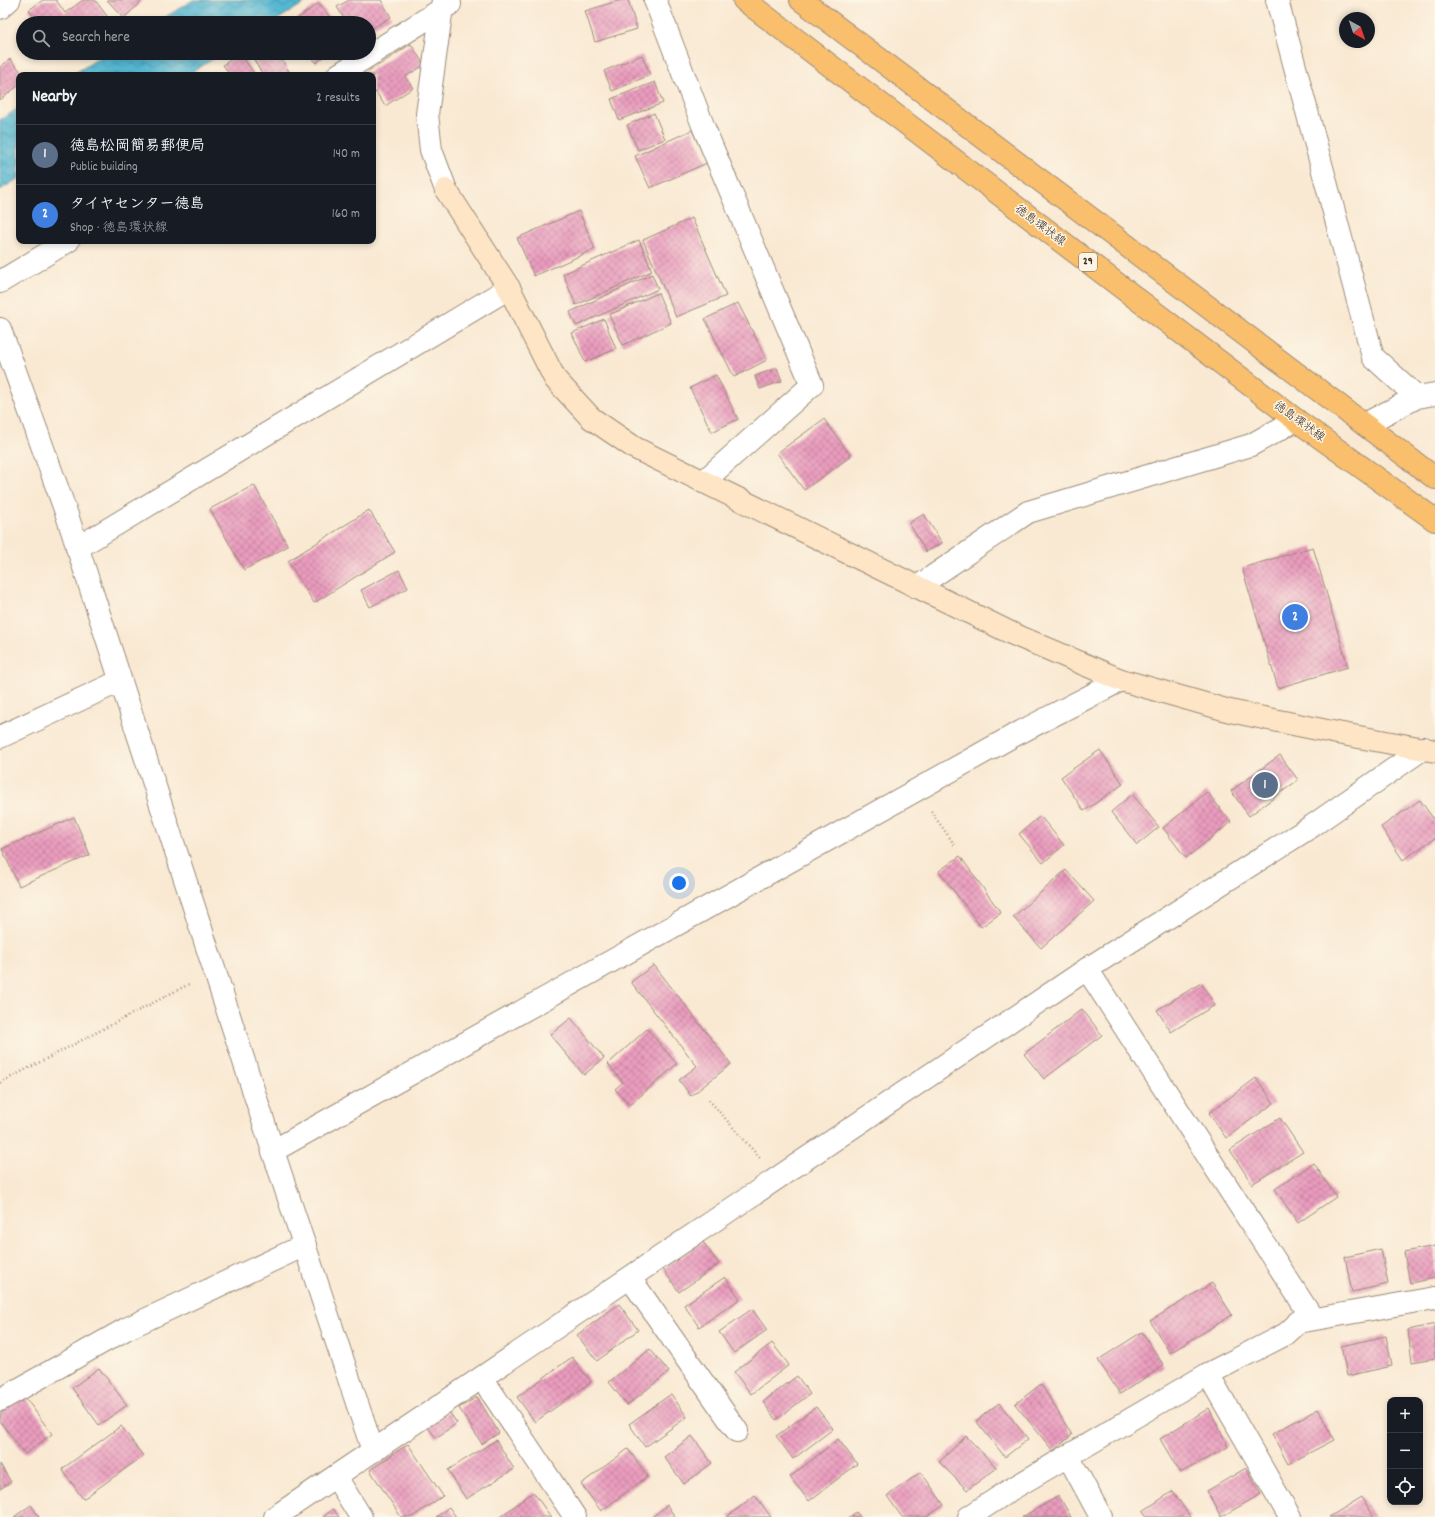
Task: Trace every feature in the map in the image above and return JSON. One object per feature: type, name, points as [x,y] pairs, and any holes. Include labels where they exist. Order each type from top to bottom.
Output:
[{"type":"main road","name":"徳島環状線","points":[[744,0],[1296,420],[1435,521]]},
{"type":"main road","points":[[801,0],[1435,478]]},
{"type":"street","points":[[0,8],[9,0]]},
{"type":"street","points":[[655,0],[704,128],[812,385],[703,482]]},
{"type":"street","points":[[1277,0],[1373,357],[1426,395],[1365,424]]},
{"type":"street","points":[[376,50],[447,3]]},
{"type":"street","points":[[447,3],[427,114],[431,150],[446,190],[509,288],[554,378],[591,418],[635,448],[703,482],[1013,634],[1121,680],[1230,711],[1429,750]]},
{"type":"street","points":[[343,72],[361,60]]},
{"type":"street","points":[[0,282],[63,244]]},
{"type":"street","points":[[77,548],[509,288]]},
{"type":"street","points":[[0,329],[64,507],[273,1151],[373,1451]]},
{"type":"street","points":[[917,587],[1028,512],[1251,445],[1296,420]]},
{"type":"street","points":[[273,1151],[1011,737],[1121,680]]},
{"type":"street","points":[[0,737],[120,681]]},
{"type":"street","points":[[275,1517],[1087,969],[1429,750]]},
{"type":"street","points":[[969,1517],[1010,1490],[1208,1374],[1286,1334],[1308,1313],[1087,969]]},
{"type":"street","points":[[0,1400],[126,1329],[305,1245]]},
{"type":"street","points":[[630,1278],[737,1432]]},
{"type":"street","points":[[1298,1322],[1435,1298]]},
{"type":"street","points":[[1208,1374],[1290,1517]]},
{"type":"street","points":[[482,1378],[575,1517]]},
{"type":"street","points":[[1068,1456],[1101,1517]]},
{"type":"street","points":[[336,1477],[361,1517]]},
{"type":"path","points":[[916,790],[956,847]]},
{"type":"path","points":[[0,1083],[214,970]]},
{"type":"path","points":[[709,1100],[777,1178]]},
{"type":"water","points":[[193,0],[309,0],[283,16],[167,16]]},
{"type":"water","points":[[96,60],[212,60],[192,72],[77,72]]},
{"type":"water","points":[[16,110],[16,180],[0,190],[0,120]]},
{"type":"building","points":[[43,0],[56,0],[65,13],[83,0],[95,0],[107,16],[33,16],[29,10]]},
{"type":"building","points":[[107,0],[143,0],[126,16],[122,16]]},
{"type":"building","points":[[349,0],[381,0],[391,17],[376,26],[376,16],[343,16],[337,7]]},
{"type":"building","points":[[621,0],[628,0],[637,29],[595,42],[585,11]]},
{"type":"building","points":[[319,3],[329,16],[301,16]]},
{"type":"building","points":[[411,44],[424,65],[405,77],[413,88],[385,106],[376,92],[376,72],[369,72]]},
{"type":"building","points":[[642,55],[650,75],[612,91],[604,71]]},
{"type":"building","points":[[10,59],[21,72],[16,72],[16,87],[0,100],[0,67]]},
{"type":"building","points":[[230,60],[245,60],[253,72],[228,72],[223,65]]},
{"type":"building","points":[[254,60],[282,60],[289,72],[261,72]]},
{"type":"building","points":[[655,82],[663,103],[619,120],[611,99]]},
{"type":"building","points":[[654,113],[665,139],[638,150],[627,125]]},
{"type":"building","points":[[692,130],[707,163],[650,188],[635,156]]},
{"type":"building","points":[[579,211],[595,249],[534,276],[517,238]]},
{"type":"building","points":[[692,218],[726,296],[676,317],[643,240]]},
{"type":"building","points":[[639,240],[652,271],[576,305],[563,274]]},
{"type":"building","points":[[652,274],[658,289],[576,326],[570,312]]},
{"type":"building","points":[[658,293],[671,323],[623,345],[609,315]]},
{"type":"building","points":[[738,303],[767,360],[734,377],[705,319]]},
{"type":"building","points":[[604,319],[616,349],[585,362],[572,333]]},
{"type":"building","points":[[777,368],[782,381],[760,389],[755,376]]},
{"type":"building","points":[[716,375],[738,419],[712,432],[690,388]]},
{"type":"building","points":[[824,419],[851,456],[804,490],[777,453]]},
{"type":"building","points":[[254,485],[288,546],[244,570],[210,509]]},
{"type":"building","points":[[369,510],[395,552],[314,603],[288,561]]},
{"type":"building","points":[[924,514],[942,543],[926,552],[909,523]]},
{"type":"building","points":[[1313,547],[1348,667],[1278,688],[1242,568]]},
{"type":"building","points":[[399,570],[408,588],[370,607],[361,590]]},
{"type":"building","points":[[1100,750],[1123,784],[1084,811],[1061,777]]},
{"type":"building","points":[[1280,755],[1298,780],[1249,816],[1231,791]]},
{"type":"building","points":[[1207,792],[1231,822],[1186,858],[1163,828]]},
{"type":"building","points":[[1132,794],[1159,827],[1137,845],[1111,812]]},
{"type":"building","points":[[1420,800],[1435,821],[1435,838],[1403,860],[1381,827]]},
{"type":"building","points":[[1040,816],[1064,845],[1043,863],[1019,834]]},
{"type":"building","points":[[74,817],[90,855],[19,886],[2,849]]},
{"type":"building","points":[[960,856],[1001,913],[981,927],[939,871]]},
{"type":"building","points":[[1066,870],[1094,901],[1041,948],[1013,917]]},
{"type":"building","points":[[654,965],[731,1064],[691,1096],[679,1080],[697,1066],[631,982]]},
{"type":"building","points":[[1201,983],[1215,1005],[1171,1032],[1157,1010]]},
{"type":"building","points":[[1082,1009],[1102,1035],[1044,1079],[1024,1054]]},
{"type":"building","points":[[571,1018],[604,1058],[584,1075],[550,1035]]},
{"type":"building","points":[[647,1029],[677,1064],[630,1105],[615,1089],[623,1082],[608,1064]]},
{"type":"building","points":[[1256,1078],[1274,1103],[1226,1138],[1209,1113]]},
{"type":"building","points":[[1280,1118],[1303,1152],[1252,1184],[1230,1150]]},
{"type":"building","points":[[1314,1163],[1336,1197],[1298,1223],[1275,1189]]},
{"type":"building","points":[[703,1242],[719,1264],[679,1292],[663,1269]]},
{"type":"building","points":[[1435,1246],[1435,1278],[1410,1283],[1404,1252]]},
{"type":"building","points":[[1381,1249],[1388,1284],[1352,1292],[1345,1257]]},
{"type":"building","points":[[725,1277],[740,1299],[699,1327],[684,1305]]},
{"type":"building","points":[[1212,1283],[1232,1315],[1170,1353],[1150,1321]]},
{"type":"building","points":[[619,1304],[638,1330],[597,1361],[577,1335]]},
{"type":"building","points":[[752,1309],[767,1330],[734,1353],[719,1332]]},
{"type":"building","points":[[1435,1324],[1435,1358],[1412,1362],[1408,1330]]},
{"type":"building","points":[[1142,1332],[1164,1366],[1120,1394],[1098,1360]]},
{"type":"building","points":[[1386,1336],[1392,1366],[1347,1376],[1341,1346]]},
{"type":"building","points":[[772,1343],[789,1365],[751,1394],[734,1372]]},
{"type":"building","points":[[650,1349],[669,1372],[627,1405],[609,1382]]},
{"type":"building","points":[[572,1357],[591,1382],[535,1422],[517,1397]]},
{"type":"building","points":[[99,1368],[127,1405],[99,1425],[72,1388]]},
{"type":"building","points":[[797,1376],[810,1394],[776,1420],[763,1402]]},
{"type":"building","points":[[1041,1384],[1072,1435],[1053,1451],[1015,1404]]},
{"type":"building","points":[[671,1394],[687,1417],[645,1447],[629,1424]]},
{"type":"building","points":[[24,1396],[52,1434],[25,1454],[0,1421],[0,1414]]},
{"type":"building","points":[[477,1397],[499,1433],[482,1444],[459,1408]]},
{"type":"building","points":[[999,1403],[1028,1439],[1005,1457],[976,1421]]},
{"type":"building","points":[[816,1407],[833,1429],[793,1459],[776,1436]]},
{"type":"building","points":[[1209,1408],[1228,1447],[1180,1473],[1160,1439]]},
{"type":"building","points":[[1318,1409],[1334,1440],[1288,1464],[1272,1434]]},
{"type":"building","points":[[449,1412],[457,1423],[436,1438],[428,1427]]},
{"type":"building","points":[[121,1426],[143,1456],[83,1499],[62,1469]]},
{"type":"building","points":[[692,1436],[712,1463],[684,1484],[664,1457]]},
{"type":"building","points":[[966,1436],[997,1468],[967,1490],[939,1462]]},
{"type":"building","points":[[838,1439],[857,1464],[809,1501],[790,1477]]},
{"type":"building","points":[[496,1440],[514,1469],[466,1499],[448,1470]]},
{"type":"building","points":[[408,1444],[443,1496],[412,1517],[401,1517],[370,1470]]},
{"type":"building","points":[[628,1449],[648,1476],[601,1511],[581,1484]]},
{"type":"building","points":[[0,1464],[11,1482],[0,1489]]},
{"type":"building","points":[[1246,1468],[1261,1494],[1221,1517],[1207,1491]]},
{"type":"building","points":[[921,1472],[944,1505],[927,1517],[902,1517],[887,1496]]},
{"type":"building","points":[[1173,1491],[1190,1517],[1147,1517],[1143,1511]]},
{"type":"building","points":[[533,1492],[551,1517],[500,1517]]},
{"type":"building","points":[[755,1495],[771,1517],[727,1517]]},
{"type":"building","points":[[1059,1496],[1071,1517],[1022,1517]]},
{"type":"building","points":[[1362,1497],[1374,1517],[1329,1517]]},
{"type":"building","points":[[31,1505],[39,1517],[14,1517]]},
{"type":"building","points":[[667,1505],[675,1517],[652,1517]]},
{"type":"building","points":[[449,1507],[456,1517],[436,1517]]},
{"type":"building","points":[[333,1509],[339,1517],[323,1517]]},
{"type":"building","points":[[856,1512],[860,1517],[849,1517]]},
{"type":"place","name":"タイヤセンター徳島","points":[[1295,617]]},
{"type":"place","name":"徳島松岡簡易郵便局","points":[[1265,785]]}]
